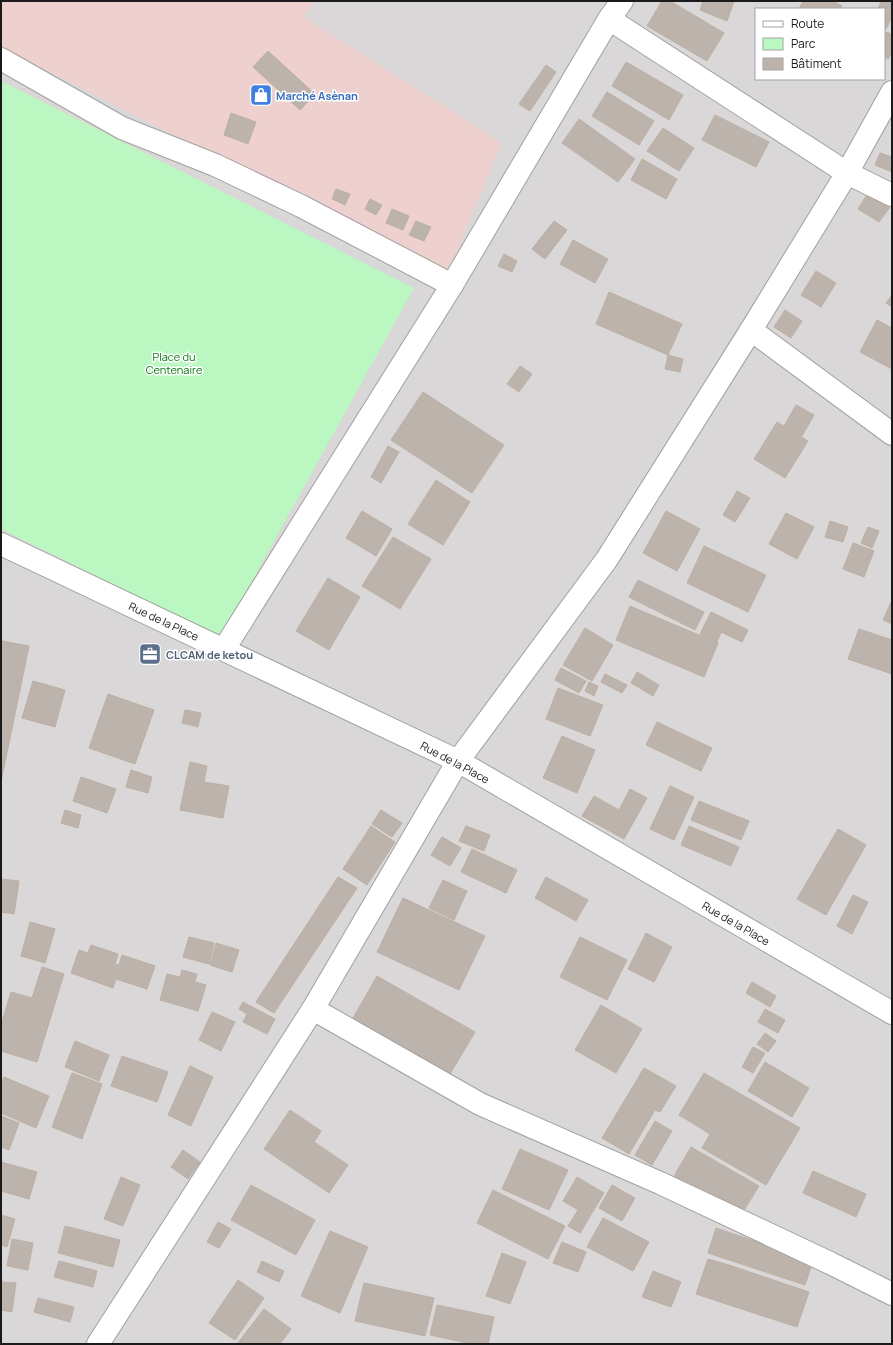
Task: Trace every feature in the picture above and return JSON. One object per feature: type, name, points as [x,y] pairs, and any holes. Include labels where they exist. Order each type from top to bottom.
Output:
[{"type":"street","points":[[224,649],[452,285],[609,19],[622,1]]},
{"type":"street","points":[[609,19],[848,173],[892,195]]},
{"type":"street","points":[[1,59],[122,128],[222,168],[301,206],[452,285]]},
{"type":"street","points":[[98,1344],[313,1009],[458,761],[607,559],[848,173],[892,92]]},
{"type":"street","points":[[751,330],[892,434]]},
{"type":"street","name":"Rue de la Place","points":[[1,544],[458,761],[892,1013]]},
{"type":"street","points":[[313,1009],[480,1104],[660,1183],[830,1263],[892,1294]]},
{"type":"shaded area","points":[[1,1],[892,1],[892,1344],[1,1344]]},
{"type":"shaded area","name":"Marché Asènan","points":[[1,1],[313,1],[304,17],[502,143],[447,274],[1,47]]},
{"type":"green space","name":"Place du Centenaire","points":[[1,81],[414,288],[221,637],[1,529]]},
{"type":"building","points":[[662,1],[670,1],[724,33],[707,61],[647,26]]},
{"type":"building","points":[[703,1],[734,1],[727,21],[700,10]]},
{"type":"building","points":[[803,1],[833,1],[842,6],[841,8],[800,8]]},
{"type":"building","points":[[881,1],[887,1],[892,4],[892,17],[886,29],[885,8],[878,8]]},
{"type":"building","points":[[887,32],[892,35],[892,53],[888,59],[885,57],[885,35]]},
{"type":"building","points":[[268,51],[315,94],[300,110],[253,67]]},
{"type":"building","points":[[626,62],[683,95],[669,120],[612,86]]},
{"type":"building","points":[[546,65],[556,72],[530,111],[519,104]]},
{"type":"building","points":[[607,92],[654,121],[639,145],[592,116]]},
{"type":"building","points":[[231,113],[256,122],[248,144],[224,135]]},
{"type":"building","points":[[715,115],[769,142],[756,167],[702,140]]},
{"type":"building","points":[[579,119],[635,159],[618,182],[562,143]]},
{"type":"building","points":[[663,128],[694,148],[679,171],[647,151]]},
{"type":"building","points":[[880,153],[892,157],[892,172],[875,165]]},
{"type":"building","points":[[642,159],[677,179],[666,199],[631,180]]},
{"type":"building","points":[[336,189],[350,194],[345,205],[332,199]]},
{"type":"building","points":[[868,193],[890,207],[879,222],[858,209]]},
{"type":"building","points":[[370,199],[382,205],[376,215],[365,209]]},
{"type":"building","points":[[392,209],[409,216],[403,230],[386,223]]},
{"type":"building","points":[[416,221],[431,227],[424,241],[409,235]]},
{"type":"building","points":[[554,221],[567,230],[545,259],[532,249]]},
{"type":"building","points":[[573,240],[608,259],[595,283],[560,264]]},
{"type":"building","points":[[504,254],[517,261],[512,272],[498,266]]},
{"type":"building","points":[[816,271],[836,283],[821,307],[801,295]]},
{"type":"building","points":[[609,292],[682,324],[668,355],[596,324]]},
{"type":"building","points":[[892,295],[892,307],[886,303]]},
{"type":"building","points":[[785,310],[802,321],[791,338],[774,327]]},
{"type":"building","points":[[877,320],[892,328],[892,369],[860,352]]},
{"type":"building","points":[[668,355],[683,359],[680,372],[665,369]]},
{"type":"building","points":[[520,366],[532,374],[519,392],[507,384]]},
{"type":"building","points":[[423,392],[504,445],[472,493],[391,440]]},
{"type":"building","points":[[796,405],[814,415],[802,436],[784,426]]},
{"type":"building","points":[[777,422],[808,441],[785,478],[754,459]]},
{"type":"building","points":[[388,446],[399,452],[381,483],[371,477]]},
{"type":"building","points":[[436,480],[470,502],[443,545],[408,524]]},
{"type":"building","points":[[737,491],[750,498],[735,522],[723,515]]},
{"type":"building","points":[[362,511],[392,529],[376,556],[346,538]]},
{"type":"building","points":[[666,511],[700,529],[677,571],[643,553]]},
{"type":"building","points":[[786,513],[814,527],[797,559],[769,544]]},
{"type":"building","points":[[830,521],[848,527],[843,542],[825,537]]},
{"type":"building","points":[[868,527],[879,531],[872,548],[861,543]]},
{"type":"building","points":[[393,537],[431,559],[400,609],[362,586]]},
{"type":"building","points":[[853,543],[874,551],[864,577],[843,569]]},
{"type":"building","points":[[704,546],[766,575],[748,612],[687,583]]},
{"type":"building","points":[[328,578],[360,597],[329,650],[296,631]]},
{"type":"building","points":[[638,580],[704,612],[695,630],[629,597]]},
{"type":"building","points":[[892,600],[892,624],[883,620]]},
{"type":"building","points":[[630,606],[718,643],[704,677],[616,640]]},
{"type":"building","points":[[711,612],[748,630],[742,642],[721,632],[717,642],[700,634]]},
{"type":"building","points":[[585,628],[613,645],[592,681],[563,665]]},
{"type":"building","points":[[859,629],[892,640],[892,674],[848,659]]},
{"type":"building","points":[[2,641],[29,646],[1,782],[1,646]]},
{"type":"building","points":[[561,668],[586,681],[579,693],[555,680]]},
{"type":"building","points":[[637,672],[659,685],[653,696],[631,683]]},
{"type":"building","points":[[605,674],[627,685],[622,693],[601,682]]},
{"type":"building","points":[[33,681],[65,690],[55,727],[22,718]]},
{"type":"building","points":[[589,682],[598,686],[594,696],[585,691]]},
{"type":"building","points":[[558,688],[603,705],[590,736],[546,719]]},
{"type":"building","points":[[108,694],[154,710],[135,764],[89,748]]},
{"type":"building","points":[[185,710],[201,713],[198,727],[182,723]]},
{"type":"building","points":[[657,722],[712,748],[701,771],[646,745]]},
{"type":"building","points":[[562,736],[595,750],[577,793],[543,778]]},
{"type":"building","points":[[190,762],[207,766],[204,782],[229,786],[223,818],[180,810]]},
{"type":"building","points":[[131,770],[152,777],[148,793],[126,787]]},
{"type":"building","points":[[81,777],[116,789],[107,813],[73,801]]},
{"type":"building","points":[[670,786],[694,797],[674,840],[650,829]]},
{"type":"building","points":[[630,789],[647,798],[624,839],[582,816],[594,796],[619,810]]},
{"type":"building","points":[[699,801],[749,821],[741,840],[691,820]]},
{"type":"building","points":[[65,810],[81,815],[78,828],[61,823]]},
{"type":"building","points":[[381,810],[402,823],[392,837],[372,824]]},
{"type":"building","points":[[371,826],[395,842],[367,885],[343,869]]},
{"type":"building","points":[[466,826],[490,835],[484,851],[459,841]]},
{"type":"building","points":[[689,826],[739,847],[731,866],[681,845]]},
{"type":"building","points":[[838,829],[866,845],[826,915],[797,899]]},
{"type":"building","points":[[442,837],[461,848],[450,866],[431,855]]},
{"type":"building","points":[[472,849],[517,870],[506,893],[461,872]]},
{"type":"building","points":[[338,877],[357,888],[274,1013],[256,1002]]},
{"type":"building","points":[[546,877],[588,900],[576,921],[535,898]]},
{"type":"building","points":[[1,879],[19,881],[14,914],[1,912]]},
{"type":"building","points":[[443,880],[467,891],[454,920],[429,908]]},
{"type":"building","points":[[853,895],[868,902],[852,934],[837,926]]},
{"type":"building","points":[[403,898],[485,936],[459,990],[377,952]]},
{"type":"building","points":[[30,922],[55,929],[45,963],[21,956]]},
{"type":"building","points":[[646,933],[672,947],[654,982],[628,969]]},
{"type":"building","points":[[189,937],[214,943],[209,964],[183,957]]},
{"type":"building","points":[[580,937],[627,960],[607,1000],[560,977]]},
{"type":"building","points":[[216,943],[239,950],[232,972],[210,965]]},
{"type":"building","points":[[91,945],[118,954],[115,964],[119,965],[122,955],[155,966],[147,989],[116,979],[113,988],[71,973],[79,950],[88,953]]},
{"type":"building","points":[[42,967],[64,974],[37,1062],[1,1051],[1,1025],[11,992],[32,998]]},
{"type":"building","points":[[182,970],[197,974],[195,982],[206,985],[198,1011],[160,1000],[167,974],[180,977]]},
{"type":"building","points":[[377,976],[475,1032],[450,1074],[353,1018]]},
{"type":"building","points":[[752,982],[776,996],[770,1007],[746,993]]},
{"type":"building","points":[[243,1002],[275,1019],[267,1034],[243,1022],[247,1014],[239,1009]]},
{"type":"building","points":[[601,1005],[642,1029],[616,1073],[575,1050]]},
{"type":"building","points":[[765,1009],[785,1020],[778,1033],[758,1022]]},
{"type":"building","points":[[212,1012],[235,1022],[221,1051],[199,1040]]},
{"type":"building","points":[[765,1033],[776,1041],[768,1052],[757,1044]]},
{"type":"building","points":[[75,1041],[109,1055],[99,1081],[65,1067]]},
{"type":"building","points":[[753,1047],[765,1053],[753,1073],[742,1067]]},
{"type":"building","points":[[122,1056],[168,1072],[157,1102],[111,1086]]},
{"type":"building","points":[[765,1062],[809,1088],[792,1117],[748,1091]]},
{"type":"building","points":[[190,1066],[213,1077],[191,1126],[168,1115]]},
{"type":"building","points":[[644,1068],[676,1086],[660,1112],[655,1110],[629,1154],[602,1138]]},
{"type":"building","points":[[72,1073],[102,1084],[82,1139],[52,1127]]},
{"type":"building","points":[[704,1073],[800,1128],[766,1185],[702,1148],[710,1134],[679,1115]]},
{"type":"building","points":[[4,1077],[49,1096],[36,1128],[1,1113],[1,1084]]},
{"type":"building","points":[[290,1110],[321,1131],[314,1142],[348,1165],[329,1193],[264,1149]]},
{"type":"building","points":[[1,1116],[19,1123],[9,1150],[1,1147]]},
{"type":"building","points":[[655,1121],[672,1131],[652,1165],[635,1155]]},
{"type":"building","points":[[691,1147],[759,1186],[741,1215],[674,1176]]},
{"type":"building","points":[[520,1149],[568,1170],[549,1210],[502,1189]]},
{"type":"building","points":[[183,1150],[200,1162],[188,1179],[171,1167]]},
{"type":"building","points":[[1,1162],[37,1172],[29,1199],[1,1191]]},
{"type":"building","points":[[813,1171],[866,1194],[856,1217],[803,1193]]},
{"type":"building","points":[[121,1177],[140,1185],[123,1226],[104,1219]]},
{"type":"building","points":[[577,1177],[604,1193],[580,1233],[568,1226],[578,1210],[563,1201]]},
{"type":"building","points":[[251,1185],[315,1220],[296,1255],[231,1220]]},
{"type":"building","points":[[612,1185],[635,1198],[622,1221],[599,1208]]},
{"type":"building","points":[[493,1190],[565,1226],[548,1259],[477,1223]]},
{"type":"building","points":[[1,1215],[15,1219],[7,1247],[1,1245]]},
{"type":"building","points":[[603,1218],[649,1242],[633,1271],[587,1247]]},
{"type":"building","points":[[218,1222],[231,1229],[219,1248],[207,1242]]},
{"type":"building","points":[[65,1226],[120,1240],[113,1267],[58,1253]]},
{"type":"building","points":[[716,1228],[813,1261],[805,1285],[708,1253]]},
{"type":"building","points":[[330,1231],[368,1247],[340,1313],[301,1296]]},
{"type":"building","points":[[12,1239],[33,1243],[28,1270],[7,1266]]},
{"type":"building","points":[[562,1242],[586,1252],[578,1272],[553,1263]]},
{"type":"building","points":[[502,1253],[526,1262],[510,1304],[486,1296]]},
{"type":"building","points":[[708,1259],[732,1266],[720,1302],[696,1294]]},
{"type":"building","points":[[59,1261],[97,1271],[93,1287],[54,1277]]},
{"type":"building","points":[[262,1261],[284,1271],[279,1282],[257,1272]]},
{"type":"building","points":[[732,1266],[809,1292],[797,1327],[720,1302]]},
{"type":"building","points":[[653,1271],[681,1282],[671,1307],[642,1297]]},
{"type":"building","points":[[238,1280],[264,1298],[235,1340],[209,1323]]},
{"type":"building","points":[[1,1282],[16,1283],[12,1312],[1,1310]]},
{"type":"building","points":[[364,1283],[434,1298],[425,1336],[355,1321]]},
{"type":"building","points":[[38,1298],[74,1307],[70,1322],[34,1312]]},
{"type":"building","points":[[437,1305],[494,1317],[488,1344],[472,1344],[430,1335]]},
{"type":"building","points":[[264,1309],[291,1329],[280,1344],[237,1344]]},
{"type":"place","name":"Marché Asènan","points":[[261,95]]},
{"type":"place","name":"CLCAM de ketou","points":[[150,654]]}]
